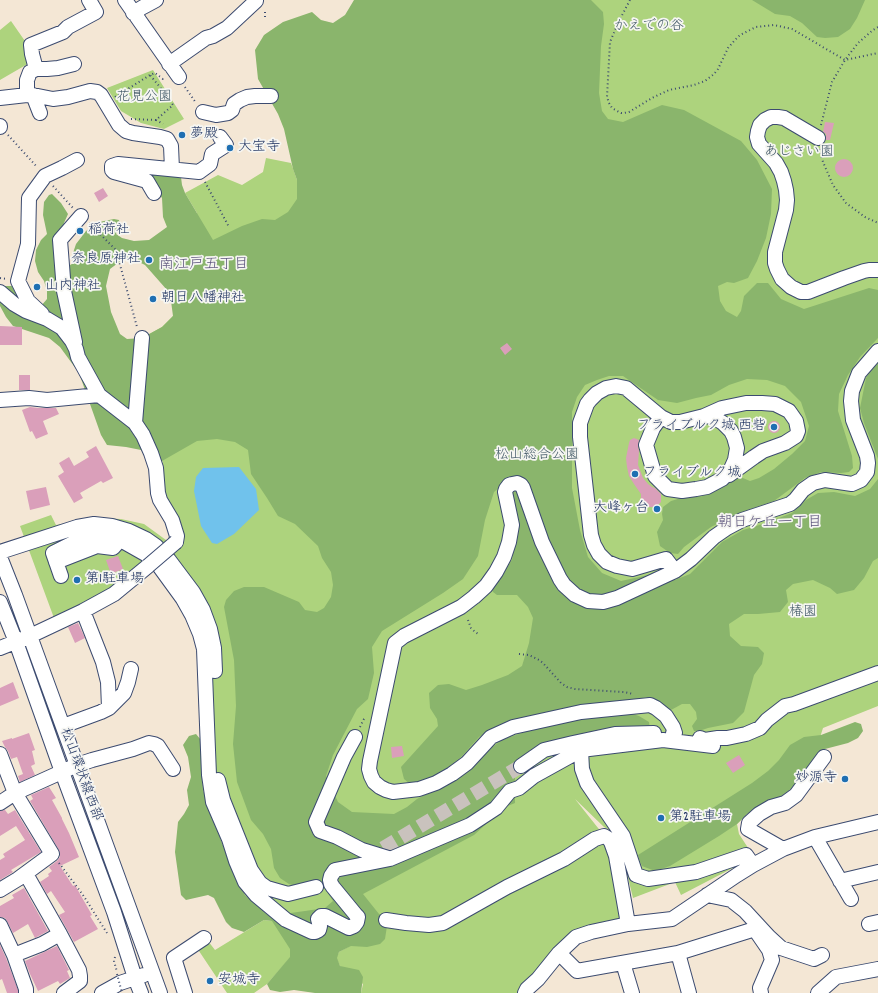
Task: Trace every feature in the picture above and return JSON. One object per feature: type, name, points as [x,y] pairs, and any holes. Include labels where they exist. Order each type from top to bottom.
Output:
[{"type":"street","points":[[36,69],[31,45],[63,32],[68,27],[96,12],[89,0]]},
{"type":"street","points":[[125,0],[179,77]]},
{"type":"street","points":[[134,13],[142,6],[156,0]]},
{"type":"street","points":[[169,64],[206,38],[213,36],[227,28],[256,1]]},
{"type":"street","points":[[40,114],[30,95],[27,80],[30,72],[36,69],[58,68],[74,64]]},
{"type":"street","points":[[0,98],[30,95],[53,99],[68,97],[90,91],[97,92],[101,95],[119,124],[126,131],[167,139],[171,146],[172,169]]},
{"type":"street","points":[[203,112],[216,115],[228,114],[232,110],[234,104],[247,97],[271,96]]},
{"type":"street","points":[[818,138],[778,116],[765,120],[760,125],[758,131],[757,137],[759,144],[776,163],[781,172],[786,190],[786,210],[775,252],[775,264],[779,274],[791,287],[801,292],[808,292],[864,271],[878,270]]},
{"type":"street","points":[[154,193],[147,181],[114,172],[112,170],[112,166],[118,164],[199,172],[210,164],[212,154],[226,145],[220,137]]},
{"type":"street","points":[[47,319],[28,301],[18,281],[28,244],[29,198],[45,176],[78,160]]},
{"type":"street","points":[[0,648],[30,636],[83,611],[114,594],[176,542],[177,536],[172,520],[160,500],[158,493],[156,468],[151,453],[142,435],[135,423],[98,394],[78,357],[64,291],[60,240],[81,216]]},
{"type":"street","points":[[0,292],[14,304],[26,311],[47,319],[62,328],[76,349]]},
{"type":"street","points":[[135,423],[140,334]]},
{"type":"street","points":[[673,733],[675,733],[673,727],[666,716],[662,712],[650,706],[581,712],[513,727],[491,737],[467,764],[436,783],[419,789],[393,792],[386,790],[374,782],[369,768],[377,710],[395,643],[404,636],[465,604],[486,586],[504,558],[509,542],[512,525],[505,492],[510,484],[516,483],[521,485],[523,488],[542,542],[564,585],[575,595],[588,601],[610,601],[629,594],[675,571],[691,560],[714,537],[728,528],[742,520],[790,504],[803,490],[813,483],[825,480],[852,484],[863,478],[868,469],[868,459],[853,420],[851,411],[852,391],[859,373],[878,351]]},
{"type":"street","points":[[660,416],[646,445],[655,476],[668,489],[682,491],[707,487],[722,479],[758,454],[785,443],[796,436],[798,431],[796,420],[789,411],[775,404],[746,403],[722,408],[704,416],[680,422],[671,422],[660,416],[626,388],[616,386],[606,388],[593,396],[587,404],[580,423],[580,437],[591,535],[594,545],[607,562],[617,566],[632,569],[666,559],[675,571]]},
{"type":"street","points":[[0,400],[29,398],[47,400],[98,394]]},
{"type":"street","points":[[704,416],[713,417],[723,423],[731,432],[736,442],[736,460],[730,471],[722,479]]},
{"type":"street","points":[[0,552],[77,527],[94,524],[112,526],[129,531],[146,539],[156,546],[169,560],[193,592],[203,610],[210,629],[214,648],[218,779],[223,800],[251,870],[260,883],[267,888],[276,891],[288,894],[316,887]]},
{"type":"street","points":[[61,576],[53,554],[85,537],[105,535],[120,540],[147,555],[159,566],[183,599],[192,615],[204,648],[209,775],[213,802],[245,882],[256,895],[286,920],[312,932],[318,930],[320,926],[318,919],[322,916],[346,927],[356,925],[358,920],[358,917],[331,884],[330,880],[332,872],[390,859],[470,825],[496,808],[510,791],[519,788],[534,776],[581,750],[663,740],[713,746]]},
{"type":"street","name":"松山環状線西部","points":[[0,557],[160,993]]},
{"type":"street","name":"松山環状線西部","points":[[0,602],[16,642],[114,912],[141,993]]},
{"type":"street","points":[[83,611],[103,662],[108,682],[109,708]]},
{"type":"street","points":[[63,726],[109,708],[124,693],[131,669]]},
{"type":"street","points":[[521,766],[544,750],[615,734],[673,733],[705,740],[727,738],[746,734],[760,728],[767,720],[785,706],[878,673]]},
{"type":"street","points":[[355,737],[344,757],[316,822],[320,831],[337,837],[362,850],[390,859]]},
{"type":"street","points":[[0,803],[15,793],[77,765],[149,743],[158,746],[173,769]]},
{"type":"street","points":[[581,750],[582,769],[587,783],[623,836],[636,875],[648,879],[696,872],[746,855],[753,865]]},
{"type":"street","points":[[0,754],[15,793],[52,854],[26,874],[0,890]]},
{"type":"street","points":[[783,850],[748,829],[749,823],[759,814],[771,807],[785,803],[796,795],[824,758]]},
{"type":"street","points":[[525,993],[559,953],[576,937],[628,924],[672,919],[736,875],[783,850],[815,837],[878,822]]},
{"type":"street","points":[[386,920],[429,925],[443,923],[507,887],[564,859],[596,839],[604,836],[609,838],[614,849],[628,924]]},
{"type":"street","points":[[815,837],[851,899]]},
{"type":"street","points":[[840,881],[878,872]]},
{"type":"street","points":[[26,874],[60,934],[80,976],[80,981],[64,993]]},
{"type":"street","points":[[731,900],[736,875]]},
{"type":"street","points":[[707,895],[731,900],[745,911],[781,948],[814,958],[822,955]]},
{"type":"street","points":[[731,900],[755,929],[769,950],[772,960],[760,988],[760,993]]},
{"type":"street","points":[[0,925],[14,955],[26,989],[26,993]]},
{"type":"street","points":[[559,953],[577,971],[678,953],[755,929]]},
{"type":"street","points":[[14,955],[42,944],[60,934]]},
{"type":"street","points":[[185,993],[174,958],[204,938]]},
{"type":"street","points":[[678,953],[689,993]]},
{"type":"street","points":[[623,963],[632,993]]},
{"type":"street","points":[[814,991],[836,978],[878,969]]},
{"type":"street","points":[[102,993],[120,984],[152,972]]},
{"type":"path","points":[[630,0],[610,42],[607,97],[612,108],[621,113],[629,112],[669,90],[694,85],[705,81],[718,69],[728,48],[734,41],[744,33],[756,27],[774,25],[792,29],[845,60],[878,52]]},
{"type":"path","points":[[878,27],[858,43],[845,60],[832,82],[818,138],[823,162],[833,186],[846,203],[865,217],[878,223]]},
{"type":"path","points":[[116,97],[155,73]]},
{"type":"path","points":[[125,118],[156,120],[173,105],[150,76]]},
{"type":"path","points":[[0,127],[71,206],[116,250],[140,334]]},
{"type":"path","points":[[199,172],[229,227]]},
{"type":"path","points":[[468,620],[471,628],[480,634]]},
{"type":"path","points":[[519,654],[529,655],[539,660],[561,683],[567,687],[575,689],[630,693],[641,698],[650,706]]},
{"type":"path","points":[[355,737],[364,720],[377,710]]},
{"type":"path","points":[[52,854],[83,895],[108,935]]},
{"type":"path","points":[[117,974],[122,993]]},
{"type":"green space","name":"松山総合公園","points":[[354,0],[591,0],[603,12],[604,24],[601,46],[599,93],[602,111],[608,119],[623,122],[662,105],[684,110],[741,141],[757,160],[772,189],[771,214],[766,238],[757,261],[748,278],[734,283],[727,282],[718,286],[720,301],[726,311],[737,317],[741,311],[744,296],[757,283],[768,283],[781,299],[804,309],[869,288],[878,290],[878,338],[860,357],[848,375],[839,394],[838,411],[852,456],[853,468],[849,472],[821,472],[805,478],[774,501],[739,513],[711,527],[684,547],[678,554],[670,553],[660,546],[657,532],[663,520],[663,507],[671,501],[692,497],[715,489],[738,476],[750,481],[759,478],[774,469],[805,441],[809,426],[801,402],[785,386],[767,380],[747,379],[729,385],[711,395],[677,403],[658,400],[623,376],[609,376],[585,385],[577,397],[572,412],[572,488],[580,530],[588,557],[602,573],[621,581],[662,572],[675,580],[690,574],[722,542],[743,530],[792,513],[806,500],[818,493],[834,492],[855,496],[870,489],[878,479],[878,558],[873,561],[864,578],[854,590],[837,594],[830,588],[813,580],[793,584],[786,590],[788,602],[780,612],[744,614],[729,624],[730,636],[741,646],[758,647],[764,653],[762,664],[754,675],[744,712],[733,723],[694,731],[692,726],[697,719],[696,712],[690,704],[682,704],[671,710],[665,709],[654,700],[646,697],[626,702],[516,721],[492,728],[479,737],[462,756],[446,770],[422,782],[410,784],[404,779],[401,767],[438,726],[437,719],[430,708],[429,693],[438,685],[449,684],[466,690],[508,675],[522,666],[529,643],[533,618],[528,607],[517,595],[497,595],[493,592],[492,587],[512,560],[517,526],[501,486],[494,492],[485,520],[478,556],[463,579],[382,631],[372,647],[374,673],[368,699],[357,709],[333,755],[326,776],[338,802],[352,812],[394,814],[407,807],[417,799],[452,781],[473,767],[487,751],[502,740],[533,729],[576,719],[630,713],[649,722],[650,731],[570,747],[523,763],[515,774],[515,803],[505,807],[474,835],[363,894],[379,914],[385,915],[387,926],[385,939],[380,944],[367,947],[351,946],[339,952],[337,958],[340,966],[359,970],[363,977],[361,993],[315,993],[294,990],[280,992],[270,990],[267,984],[290,957],[290,949],[272,921],[264,920],[244,932],[232,928],[226,922],[214,898],[208,895],[186,900],[181,895],[175,852],[178,822],[189,805],[187,790],[191,777],[188,757],[183,745],[189,736],[196,734],[201,740],[203,790],[222,843],[245,895],[269,916],[325,908],[333,901],[323,886],[316,885],[299,887],[289,884],[280,878],[274,868],[271,849],[263,834],[251,820],[237,782],[233,744],[236,706],[234,660],[224,607],[226,600],[234,591],[244,587],[264,587],[299,602],[305,610],[317,612],[324,608],[331,597],[333,585],[331,572],[322,558],[318,546],[295,524],[278,516],[251,474],[248,450],[235,442],[217,439],[197,441],[162,461],[147,458],[141,450],[107,445],[101,435],[79,373],[60,347],[49,338],[13,326],[0,306],[0,288],[2,286],[12,286],[24,305],[41,306],[47,299],[47,291],[44,281],[38,272],[35,261],[36,250],[41,240],[47,234],[43,215],[44,202],[49,195],[52,194],[61,203],[68,214],[64,223],[59,247],[66,267],[72,264],[76,244],[86,231],[99,222],[114,219],[119,220],[120,225],[116,234],[122,238],[134,241],[149,240],[167,227],[163,217],[162,198],[142,169],[181,177],[185,193],[213,240],[242,226],[262,219],[275,220],[288,212],[297,199],[297,180],[284,129],[278,114],[258,79],[255,50],[264,35],[283,22],[312,12],[321,20],[333,23],[345,15]],"holes":[[[133,259],[145,265],[167,290],[171,301],[173,316],[162,327],[142,338],[127,339],[120,334],[111,312],[106,286],[110,269],[122,260]]]},
{"type":"green space","name":"松山総合公園","points":[[363,0],[878,0],[878,706],[823,728],[813,759],[791,789],[747,814],[737,824],[739,834],[754,857],[681,895],[675,882],[633,898],[620,845],[611,831],[604,827],[575,799],[602,833],[442,918],[387,926],[435,932],[457,923],[600,839],[607,843],[625,921],[598,926],[522,993],[361,993],[363,984],[340,966],[336,958],[339,952],[350,946],[290,950],[290,958],[267,984],[254,993],[227,993],[197,948],[208,941],[215,950],[264,920],[272,921],[269,916],[245,895],[222,843],[203,790],[197,637],[179,600],[148,561],[115,586],[87,603],[54,618],[20,526],[51,515],[56,525],[94,518],[121,519],[144,524],[177,548],[184,540],[166,498],[164,471],[142,338],[162,327],[173,316],[197,213],[185,193],[218,175],[242,185],[263,172],[266,158],[291,163],[297,180],[297,199],[304,206]]},
{"type":"green space","points":[[752,0],[865,0],[850,29],[838,37],[825,38],[817,37],[802,23],[790,16],[775,14]]},
{"type":"green space","points":[[11,21],[27,44],[31,62],[0,80],[0,30]]},
{"type":"green space","name":"花見公園","points":[[153,70],[184,119],[164,129],[141,123],[121,111],[107,88]]},
{"type":"green space","points":[[878,363],[878,459],[864,423],[860,408],[866,378],[873,367]]},
{"type":"green space","points":[[855,722],[861,724],[863,731],[858,738],[848,743],[825,749],[813,759],[791,789],[779,798],[766,802],[747,814],[737,824],[719,836],[670,866],[655,871],[642,866],[638,855],[752,783],[768,771],[779,760],[790,745],[804,737],[821,735]]},
{"type":"water","points":[[239,467],[256,489],[259,510],[234,534],[217,544],[212,543],[201,526],[194,491],[196,477],[203,468]]},
{"type":"building","points":[[825,122],[834,123],[830,140],[826,140],[826,134],[823,132]]},
{"type":"building","points":[[840,159],[848,159],[853,164],[851,175],[848,177],[840,177],[835,172],[835,164]]},
{"type":"building","points":[[103,188],[108,196],[99,202],[94,193]]},
{"type":"building","points":[[0,326],[22,327],[22,345],[0,345]]},
{"type":"building","points":[[507,343],[512,349],[505,355],[500,348]]},
{"type":"building","points":[[19,375],[30,375],[30,390],[19,390]]},
{"type":"building","points":[[30,407],[56,408],[59,414],[43,421],[48,434],[36,439],[32,431],[30,432],[22,410]]},
{"type":"building","name":"フライブルク城 西砦","points":[[774,421],[778,423],[780,427],[778,431],[774,433],[770,431],[768,427],[770,423]]},
{"type":"building","name":"フライブルク城","points":[[634,438],[639,440],[638,465],[643,478],[661,494],[661,502],[657,506],[647,507],[643,503],[641,494],[629,476],[626,458],[630,440]]},
{"type":"building","points":[[96,446],[113,478],[103,483],[101,481],[80,493],[83,498],[74,503],[58,476],[64,472],[59,463],[69,457],[74,466],[89,457],[86,452]]},
{"type":"building","points":[[46,487],[50,505],[30,510],[26,491]]},
{"type":"building","points":[[118,556],[123,569],[111,574],[106,560]]},
{"type":"building","points":[[78,623],[85,638],[75,643],[68,627]]},
{"type":"building","points":[[13,682],[19,698],[0,706],[0,688]]},
{"type":"building","points":[[29,733],[35,750],[32,751],[35,764],[31,766],[35,775],[20,782],[18,776],[23,774],[17,757],[11,759],[2,741]]},
{"type":"building","points":[[402,746],[404,756],[392,758],[391,747]]},
{"type":"building","points":[[739,755],[745,765],[733,773],[726,763]]},
{"type":"building","points":[[49,787],[56,798],[52,800],[62,818],[79,857],[60,866],[73,886],[75,885],[98,929],[74,942],[59,915],[65,912],[51,891],[47,894],[40,882],[49,876],[48,874],[52,871],[49,867],[57,861],[60,857],[60,853],[30,801],[33,799],[31,795]]},
{"type":"building","points":[[5,810],[8,814],[15,810],[41,852],[11,870],[13,872],[0,880],[0,860],[5,857],[3,854],[25,840],[16,826],[0,836],[0,811]]},
{"type":"building","points":[[24,888],[48,931],[35,938],[28,924],[13,933],[5,918],[0,917],[0,906],[14,898],[12,895]]},
{"type":"building","points":[[0,945],[18,993],[7,993],[2,979],[0,980]]},
{"type":"building","points":[[57,946],[69,970],[67,971],[70,978],[60,984],[58,981],[38,991],[25,961]]},
{"type":"tunnel","points":[[365,859],[521,766]]},
{"type":"place","name":"夢殿","points":[[182,135]]},
{"type":"place","name":"大宝寺","points":[[230,148]]},
{"type":"place","name":"稲荷社","points":[[80,231]]},
{"type":"place","name":"奈良原神社","points":[[149,260]]},
{"type":"place","name":"山内神社","points":[[37,287]]},
{"type":"place","name":"朝日八幡神社","points":[[153,299]]},
{"type":"place","name":"フライブルク城 西砦","points":[[774,427]]},
{"type":"place","name":"フライブルク城","points":[[635,474]]},
{"type":"place","name":"大峰ヶ台","points":[[657,509]]},
{"type":"place","name":"第1駐車場","points":[[77,580]]},
{"type":"place","name":"妙源寺","points":[[845,779]]},
{"type":"place","name":"第2駐車場","points":[[661,818]]},
{"type":"place","name":"安城寺","points":[[210,981]]},
{"type":"district","name":"南江戸五丁目","points":[[204,266]]},
{"type":"district","name":"朝日ケ丘一丁目","points":[[770,524]]},
{"type":"park label","name":"かえでの谷","points":[[649,27]]},
{"type":"park label","name":"あじさい園","points":[[799,153]]},
{"type":"park label","name":"椿園","points":[[803,613]]}]
